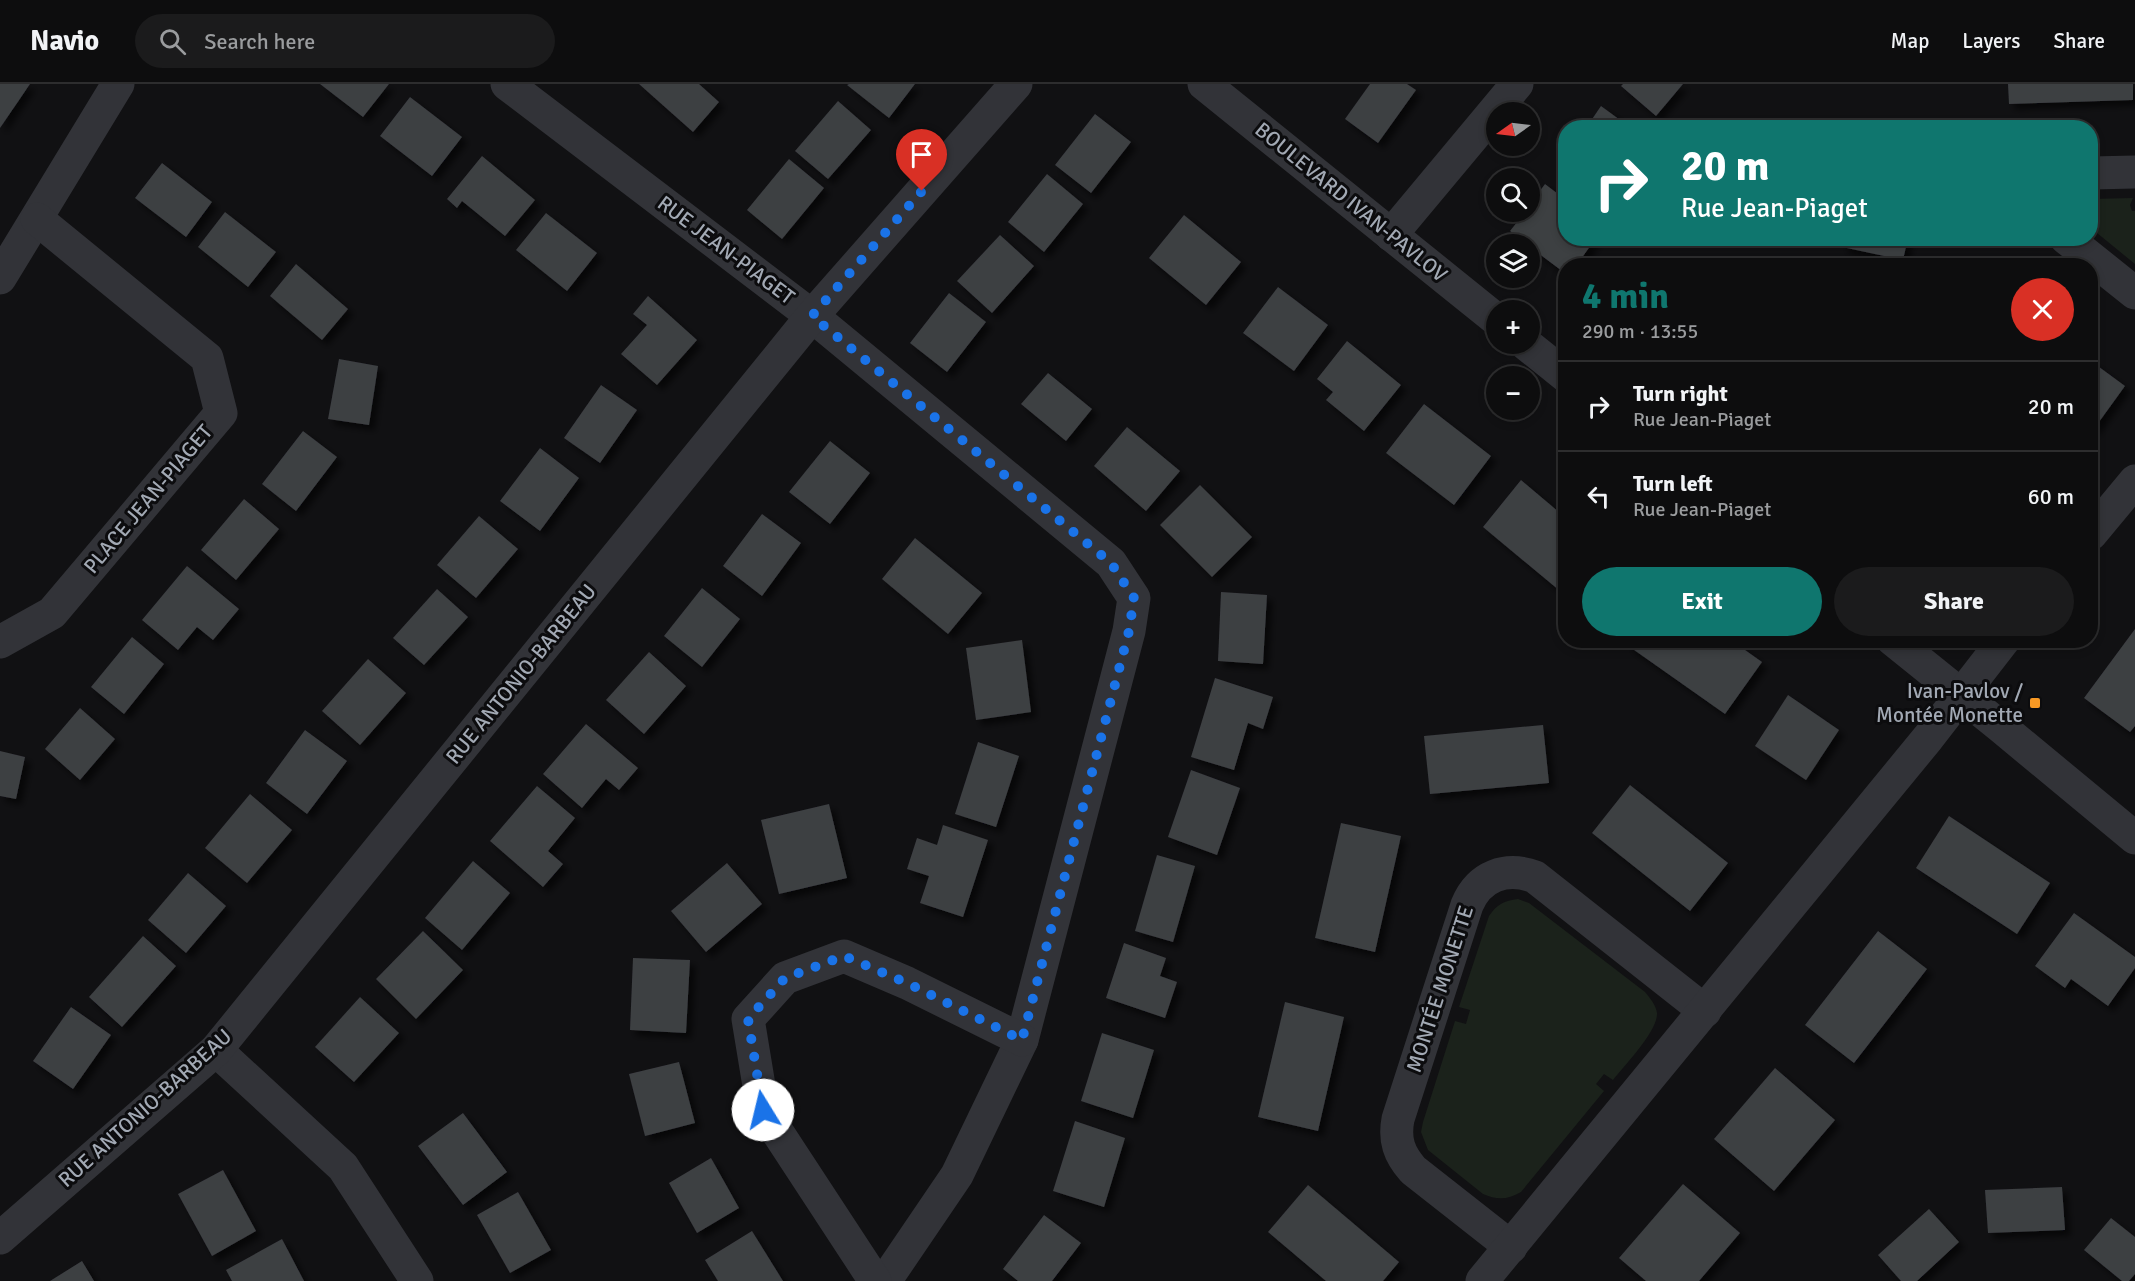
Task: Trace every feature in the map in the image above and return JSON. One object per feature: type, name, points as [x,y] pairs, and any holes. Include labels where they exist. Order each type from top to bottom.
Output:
[{"type":"street","points":[[0,278],[118,84]]},
{"type":"street","name":"RUE JEAN-PIAGET","points":[[507,84],[812,316],[1111,563],[1134,598],[1129,631],[1022,1040],[957,1175],[885,1281]]},
{"type":"street","name":"RUE ANTONIO-BARBEAU","points":[[0,1238],[216,1050],[812,316],[1016,84]]},
{"type":"street","name":"BOULEVARD IVAN-PAVLOV","points":[[1204,84],[1486,311]]},
{"type":"street","points":[[1391,235],[1516,84]]},
{"type":"street","points":[[2098,173],[2135,172]]},
{"type":"street","name":"PLACE JEAN-PIAGET","points":[[0,642],[52,613],[221,413],[207,358],[37,219]]},
{"type":"street","points":[[2076,246],[2091,258]]},
{"type":"street","points":[[2098,264],[2135,293]]},
{"type":"street","points":[[1538,354],[1558,370]]},
{"type":"street","points":[[2098,526],[2135,481]]},
{"type":"street","points":[[1903,648],[2135,838]]},
{"type":"street","points":[[1482,1281],[1705,1011],[1998,648]]},
{"type":"street","name":"MONTÉE MONETTE","points":[[1511,1247],[1413,1170],[1401,1155],[1396,1138],[1398,1119],[1467,905],[1476,889],[1491,877],[1508,872],[1535,877],[1705,1011]]},
{"type":"street","points":[[875,1281],[763,1110],[748,1019],[785,978],[844,956],[907,983],[1022,1040]]},
{"type":"street","points":[[216,1050],[343,1167],[417,1281]]},
{"type":"shaded area","points":[[2133,198],[2130,205],[2132,211],[2135,211],[2135,264],[2098,234],[2098,199]]},
{"type":"shaded area","points":[[1518,899],[1529,903],[1645,992],[1654,1004],[1657,1013],[1652,1029],[1640,1048],[1613,1080],[1604,1074],[1596,1084],[1604,1091],[1521,1192],[1507,1198],[1497,1198],[1483,1194],[1428,1150],[1421,1132],[1455,1021],[1466,1024],[1470,1010],[1459,1007],[1489,916],[1501,904]]},
{"type":"building","points":[[0,84],[30,84],[0,128]]},
{"type":"building","points":[[320,84],[389,84],[363,117]]},
{"type":"building","points":[[639,84],[699,84],[719,102],[693,132]]},
{"type":"building","points":[[915,84],[889,118],[847,85]]},
{"type":"building","points":[[1370,84],[1407,84],[1416,90],[1378,143],[1345,119]]},
{"type":"building","points":[[1623,84],[1683,84],[1656,116],[1621,86]]},
{"type":"building","points":[[2008,84],[2133,84],[2133,100],[2009,104]]},
{"type":"building","points":[[410,97],[462,137],[432,176],[380,136]]},
{"type":"building","points":[[838,101],[871,130],[828,179],[795,151]]},
{"type":"building","points":[[1601,106],[1620,120],[1591,120]]},
{"type":"building","points":[[1095,114],[1131,142],[1091,193],[1055,165]]},
{"type":"building","points":[[482,156],[535,200],[505,236],[462,201],[457,208],[447,199]]},
{"type":"building","points":[[789,159],[824,188],[782,239],[747,210]]},
{"type":"building","points":[[162,163],[212,202],[186,237],[135,198]]},
{"type":"building","points":[[1047,174],[1083,204],[1044,252],[1008,222]]},
{"type":"building","points":[[1545,184],[1558,194],[1558,246],[1590,246],[1582,258],[1558,258],[1558,268],[1540,254],[1540,234],[1514,234],[1510,231],[1517,222],[1540,222],[1540,191]]},
{"type":"building","points":[[225,212],[276,252],[248,287],[198,247]]},
{"type":"building","points":[[546,213],[597,253],[567,291],[516,250]]},
{"type":"building","points":[[1184,215],[1241,262],[1206,305],[1149,258]]},
{"type":"building","points":[[1000,235],[1034,266],[992,313],[957,281]]},
{"type":"building","points":[[1842,246],[1906,246],[1903,258]]},
{"type":"building","points":[[296,264],[348,309],[322,340],[270,296]]},
{"type":"building","points":[[1278,287],[1328,325],[1294,371],[1243,333]]},
{"type":"building","points":[[949,293],[986,322],[947,372],[910,343]]},
{"type":"building","points":[[648,296],[697,340],[657,385],[621,354],[647,325],[633,314]]},
{"type":"building","points":[[1347,341],[1401,385],[1364,431],[1326,400],[1333,392],[1317,379]]},
{"type":"building","points":[[339,359],[378,366],[369,425],[328,419]]},
{"type":"building","points":[[2098,366],[2125,386],[2098,423]]},
{"type":"building","points":[[1048,373],[1092,409],[1066,441],[1021,404]]},
{"type":"building","points":[[601,385],[637,410],[600,463],[564,438]]},
{"type":"building","points":[[1424,404],[1491,456],[1454,505],[1386,453]]},
{"type":"building","points":[[1127,427],[1180,471],[1146,511],[1094,466]]},
{"type":"building","points":[[303,431],[337,457],[296,511],[262,484]]},
{"type":"building","points":[[830,441],[870,473],[830,524],[789,492]]},
{"type":"building","points":[[540,448],[579,478],[540,531],[500,501]]},
{"type":"building","points":[[1521,480],[1558,511],[1558,589],[1483,527]]},
{"type":"building","points":[[1200,485],[1252,537],[1212,577],[1160,525]]},
{"type":"building","points":[[244,499],[279,529],[236,580],[201,550]]},
{"type":"building","points":[[762,514],[801,543],[762,596],[723,566]]},
{"type":"building","points":[[479,516],[518,549],[476,598],[437,565]]},
{"type":"building","points":[[915,538],[982,593],[948,634],[882,579]]},
{"type":"building","points":[[187,566],[239,609],[213,640],[197,627],[178,650],[142,620]]},
{"type":"building","points":[[702,588],[740,619],[702,667],[664,636]]},
{"type":"building","points":[[437,589],[468,617],[424,665],[393,638]]},
{"type":"building","points":[[1221,592],[1267,595],[1263,664],[1218,661]]},
{"type":"building","points":[[2135,629],[2135,726],[2130,732],[2084,698]]},
{"type":"building","points":[[132,637],[164,664],[124,714],[91,687]]},
{"type":"building","points":[[1022,640],[1031,712],[976,720],[966,648]]},
{"type":"building","points":[[1631,648],[1742,648],[1762,662],[1725,714]]},
{"type":"building","points":[[649,652],[686,686],[644,734],[606,700]]},
{"type":"building","points":[[368,659],[406,693],[360,745],[322,711]]},
{"type":"building","points":[[1215,678],[1273,697],[1263,729],[1248,723],[1234,770],[1191,757]]},
{"type":"building","points":[[1788,695],[1839,730],[1806,780],[1755,746]]},
{"type":"building","points":[[80,708],[115,739],[80,780],[45,749]]},
{"type":"building","points":[[586,724],[638,768],[619,790],[606,779],[582,808],[543,774]]},
{"type":"building","points":[[1543,725],[1549,783],[1430,794],[1424,736]]},
{"type":"building","points":[[305,730],[347,761],[307,814],[266,783]]},
{"type":"building","points":[[978,742],[1019,756],[996,827],[955,814]]},
{"type":"building","points":[[0,751],[25,757],[16,799],[0,796]]},
{"type":"building","points":[[1191,770],[1240,788],[1217,855],[1168,837]]},
{"type":"building","points":[[1630,785],[1728,863],[1690,911],[1592,833]]},
{"type":"building","points":[[537,786],[575,818],[548,851],[563,864],[543,887],[490,841]]},
{"type":"building","points":[[250,794],[292,830],[247,883],[205,848]]},
{"type":"building","points":[[829,804],[847,878],[779,894],[761,820]]},
{"type":"building","points":[[1949,816],[2050,883],[2017,934],[1916,868]]},
{"type":"building","points":[[1341,823],[1401,836],[1375,952],[1315,938]]},
{"type":"building","points":[[943,825],[988,840],[963,917],[920,903],[929,876],[907,869],[917,838],[937,845]]},
{"type":"building","points":[[1157,855],[1195,866],[1173,942],[1135,931]]},
{"type":"building","points":[[473,861],[510,893],[462,950],[425,918]]},
{"type":"building","points":[[727,863],[762,904],[706,952],[671,911]]},
{"type":"building","points":[[188,873],[226,906],[186,953],[148,920]]},
{"type":"building","points":[[2074,913],[2135,957],[2135,968],[2108,1006],[2071,979],[2065,988],[2035,966]]},
{"type":"building","points":[[423,931],[463,970],[416,1019],[376,979]]},
{"type":"building","points":[[1878,931],[1927,969],[1854,1063],[1805,1025]]},
{"type":"building","points":[[143,936],[176,966],[122,1027],[89,997]]},
{"type":"building","points":[[1124,943],[1166,958],[1160,976],[1177,982],[1165,1018],[1106,998]]},
{"type":"building","points":[[633,958],[690,960],[686,1033],[630,1030]]},
{"type":"building","points":[[360,997],[399,1033],[354,1082],[315,1047]]},
{"type":"building","points":[[1285,1002],[1344,1017],[1318,1131],[1258,1117]]},
{"type":"building","points":[[71,1007],[111,1035],[73,1089],[33,1061]]},
{"type":"building","points":[[1102,1033],[1154,1050],[1133,1118],[1081,1101]]},
{"type":"building","points":[[679,1062],[695,1123],[645,1136],[629,1074]]},
{"type":"building","points":[[1775,1068],[1835,1120],[1774,1191],[1714,1139]]},
{"type":"building","points":[[463,1113],[507,1172],[463,1205],[418,1146]]},
{"type":"building","points":[[1075,1121],[1125,1138],[1104,1207],[1053,1191]]},
{"type":"building","points":[[711,1158],[739,1208],[697,1233],[669,1183]]},
{"type":"building","points":[[223,1170],[256,1231],[212,1256],[178,1194]]},
{"type":"building","points":[[1683,1184],[1740,1233],[1699,1281],[1646,1281],[1619,1258]]},
{"type":"building","points":[[1308,1185],[1399,1262],[1383,1281],[1326,1281],[1268,1232]]},
{"type":"building","points":[[2062,1187],[2065,1230],[1988,1233],[1985,1190]]},
{"type":"building","points":[[518,1192],[551,1250],[510,1273],[477,1215]]},
{"type":"building","points":[[1929,1209],[1959,1242],[1917,1281],[1901,1281],[1878,1255]]},
{"type":"building","points":[[1044,1215],[1081,1243],[1052,1281],[1018,1281],[1003,1269]]},
{"type":"building","points":[[2111,1218],[2135,1237],[2135,1274],[2129,1281],[2122,1281],[2084,1250]]},
{"type":"building","points":[[752,1231],[783,1281],[718,1281],[705,1260]]},
{"type":"building","points":[[282,1239],[304,1281],[232,1281],[226,1270]]},
{"type":"building","points":[[82,1261],[94,1281],[50,1281]]},
{"type":"place","name":"Ivan-Pavlov / Montée Monette","points":[[2035,703]]},
{"type":"route","points":[[763,1110],[748,1019],[785,978],[844,956],[907,983],[1022,1040],[1129,631],[1134,598],[1111,563],[812,316],[922,191]]}]
